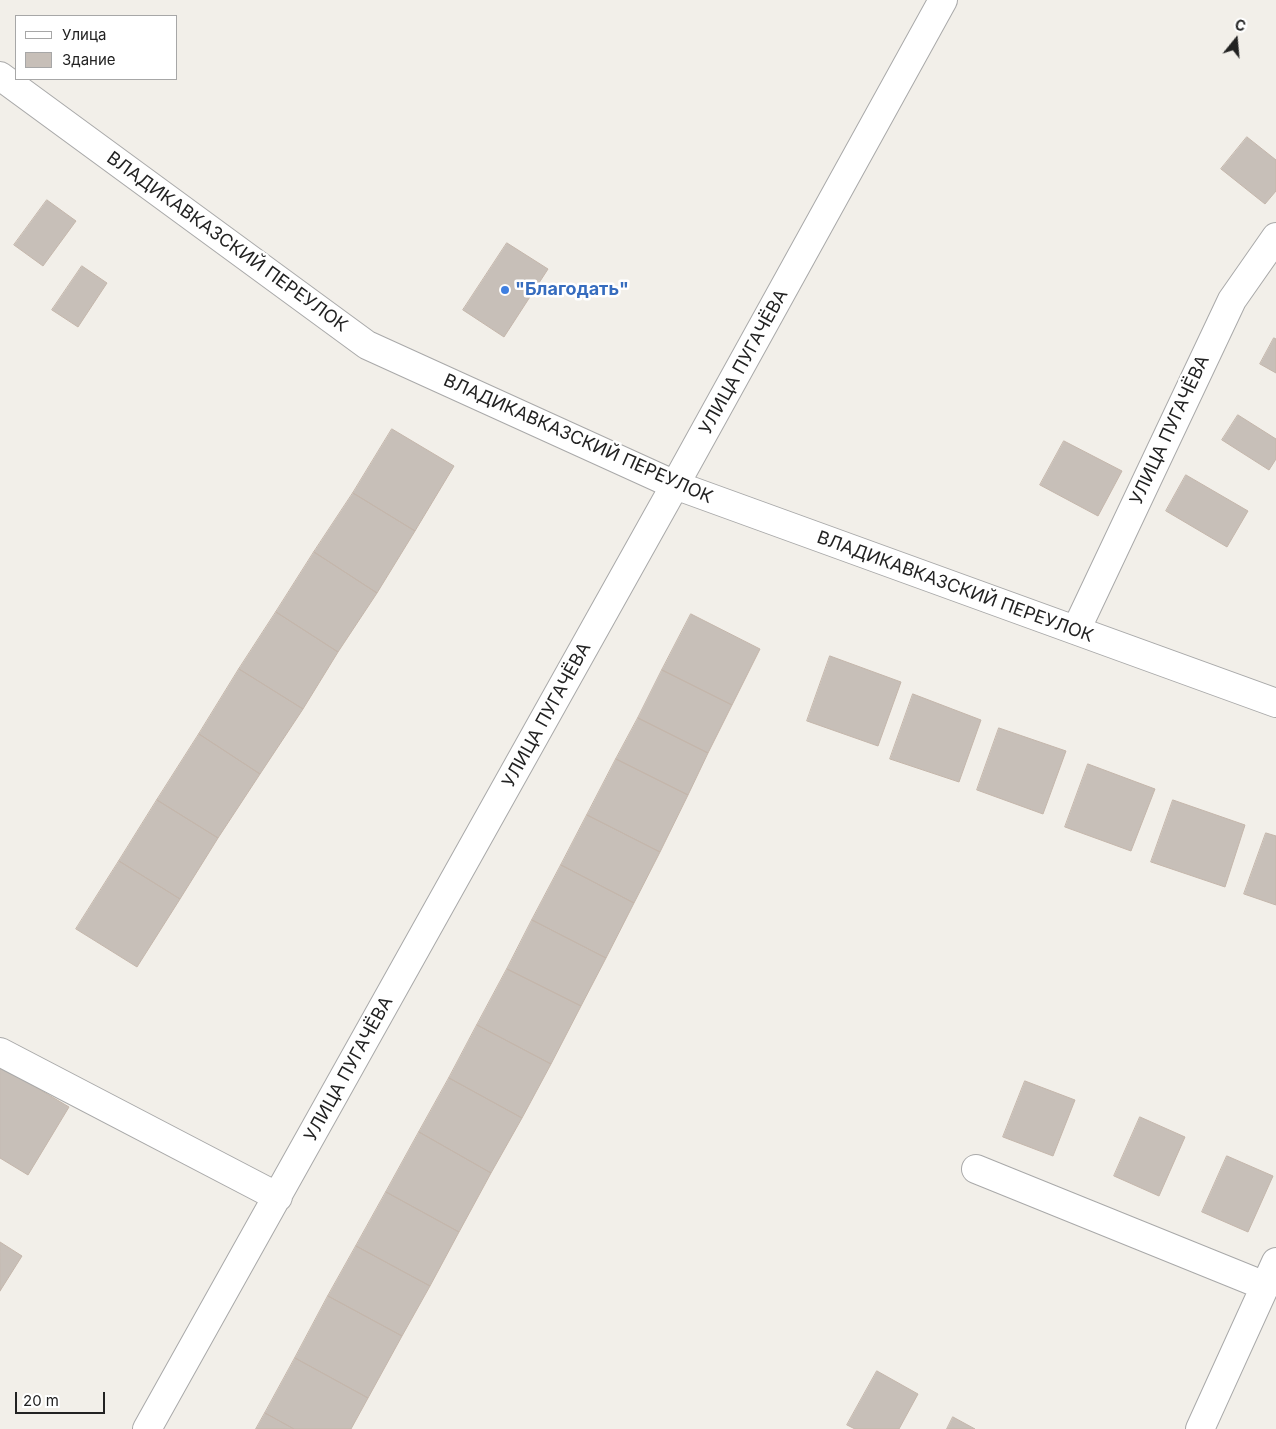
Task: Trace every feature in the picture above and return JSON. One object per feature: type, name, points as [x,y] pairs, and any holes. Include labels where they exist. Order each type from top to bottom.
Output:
[{"type":"street","name":"УЛИЦА ПУГАЧЁВА","points":[[147,1429],[675,485],[943,0]]},
{"type":"street","name":"ВЛАДИКАВКАЗСКИЙ ПЕРЕУЛОК","points":[[0,76],[367,345],[675,485],[1276,702]]},
{"type":"street","name":"УЛИЦА ПУГАЧЁВА","points":[[1076,630],[1232,300],[1276,237]]},
{"type":"street","points":[[0,1052],[278,1196]]},
{"type":"street","points":[[976,1169],[1270,1274],[1206,1427]]},
{"type":"building","points":[[1247,137],[1276,160],[1276,191],[1265,204],[1221,169]]},
{"type":"building","points":[[47,200],[76,221],[43,266],[14,245]]},
{"type":"building","name":"\"Благодать\"","points":[[507,243],[548,269],[504,337],[463,310]]},
{"type":"building","points":[[82,266],[107,283],[78,327],[52,310]]},
{"type":"building","points":[[1274,338],[1276,339],[1276,373],[1260,364]]},
{"type":"building","points":[[1238,415],[1276,439],[1276,459],[1269,470],[1222,440]]},
{"type":"building","points":[[392,429],[454,466],[415,531],[353,493]]},
{"type":"building","points":[[1064,441],[1122,471],[1098,516],[1040,485]]},
{"type":"building","points":[[1186,475],[1248,511],[1227,547],[1166,511]]},
{"type":"building","points":[[353,493],[415,531],[377,593],[314,552]]},
{"type":"building","points":[[314,552],[377,593],[338,652],[276,612]]},
{"type":"building","points":[[276,612],[338,652],[303,709],[239,669]]},
{"type":"building","points":[[691,614],[760,649],[732,705],[662,670]]},
{"type":"building","points":[[830,656],[901,682],[878,746],[807,721]]},
{"type":"building","points":[[239,669],[303,709],[260,774],[199,734]]},
{"type":"building","points":[[662,670],[732,705],[708,753],[638,718]]},
{"type":"building","points":[[913,694],[981,720],[959,782],[890,759]]},
{"type":"building","points":[[638,718],[708,753],[688,795],[616,759]]},
{"type":"building","points":[[999,728],[1066,751],[1043,814],[977,790]]},
{"type":"building","points":[[199,734],[260,774],[218,838],[157,800]]},
{"type":"building","points":[[616,759],[688,795],[660,852],[587,815]]},
{"type":"building","points":[[1088,764],[1155,789],[1131,851],[1065,827]]},
{"type":"building","points":[[157,800],[218,838],[180,899],[119,861]]},
{"type":"building","points":[[1173,800],[1245,825],[1225,887],[1151,862]]},
{"type":"building","points":[[587,815],[660,852],[634,903],[561,865]]},
{"type":"building","points":[[1266,833],[1276,836],[1276,905],[1244,894]]},
{"type":"building","points":[[119,861],[180,899],[137,967],[76,929]]},
{"type":"building","points":[[561,865],[634,903],[606,958],[532,920]]},
{"type":"building","points":[[532,920],[606,958],[581,1006],[507,969]]},
{"type":"building","points":[[507,969],[581,1006],[551,1064],[477,1025]]},
{"type":"building","points":[[477,1025],[551,1064],[522,1118],[449,1078]]},
{"type":"building","points":[[0,1066],[69,1107],[28,1175],[0,1158]]},
{"type":"building","points":[[449,1078],[522,1118],[491,1173],[419,1132]]},
{"type":"building","points":[[1025,1081],[1075,1100],[1053,1156],[1003,1137]]},
{"type":"building","points":[[1140,1117],[1185,1137],[1159,1196],[1114,1176]]},
{"type":"building","points":[[419,1132],[491,1173],[459,1232],[386,1192]]},
{"type":"building","points":[[1227,1156],[1273,1176],[1248,1232],[1202,1212]]},
{"type":"building","points":[[386,1192],[459,1232],[430,1286],[356,1246]]},
{"type":"building","points":[[0,1242],[22,1256],[0,1291]]},
{"type":"building","points":[[356,1246],[430,1286],[402,1336],[328,1296]]},
{"type":"building","points":[[328,1296],[402,1336],[368,1398],[295,1358]]},
{"type":"building","points":[[295,1358],[368,1398],[351,1429],[294,1429],[265,1413]]},
{"type":"building","points":[[877,1371],[918,1394],[899,1429],[855,1429],[847,1425]]},
{"type":"building","points":[[265,1413],[294,1429],[256,1429]]},
{"type":"building","points":[[953,1417],[975,1429],[947,1429]]},
{"type":"place","name":"\"Благодать\"","points":[[505,290]]}]
